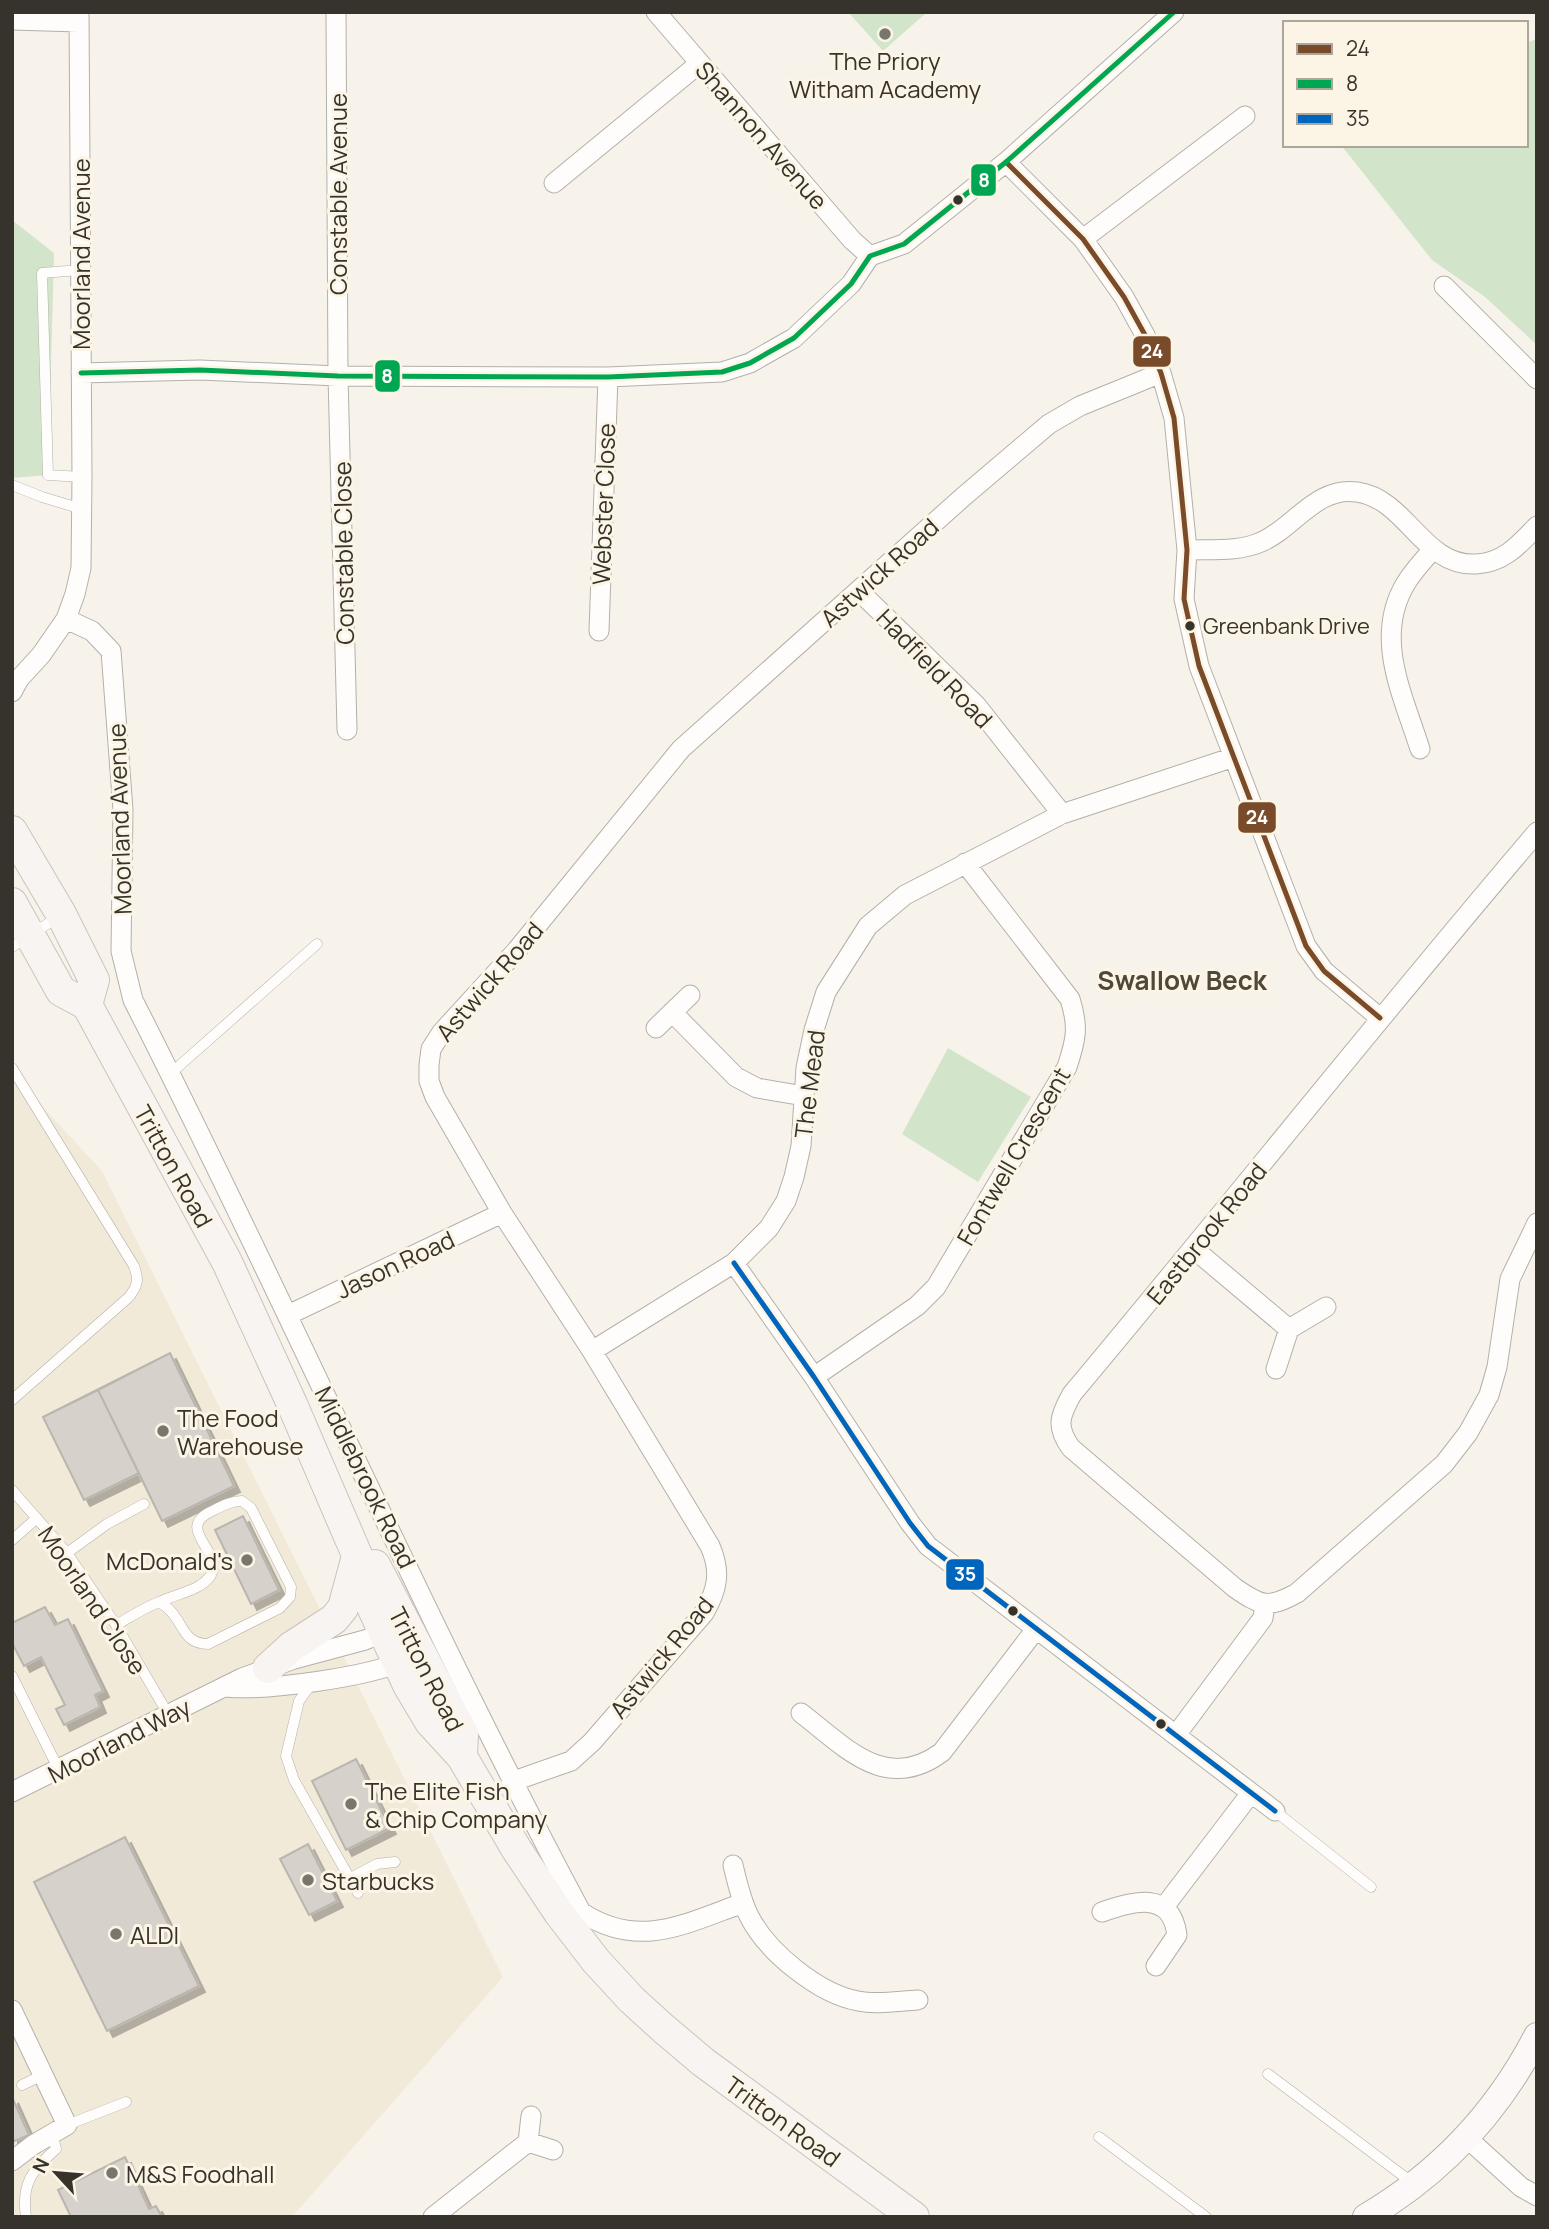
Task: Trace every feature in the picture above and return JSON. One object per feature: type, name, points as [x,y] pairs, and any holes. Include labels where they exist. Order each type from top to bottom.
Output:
[{"type":"main road","name":"Tritton Road","points":[[12,831],[22,913],[61,991],[87,1005],[227,1262],[357,1555],[367,1596],[395,1628],[410,1658],[408,1685],[429,1722],[462,1757],[517,1850],[559,1913],[596,1961],[632,2000],[703,2062],[914,2217]]},
{"type":"main road","points":[[12,866],[28,893],[22,913]]},
{"type":"main road","name":"Tritton Road","points":[[22,913],[61,914],[94,980],[87,1005]]},
{"type":"main road","points":[[268,1668],[291,1647],[334,1619],[343,1608],[357,1555]]},
{"type":"main road","points":[[1366,2217],[1414,2184],[1467,2138],[1524,2060],[1537,2036]]},
{"type":"street","name":"Constable Avenue","points":[[336,12],[338,376]]},
{"type":"street","name":"Shannon Avenue","points":[[656,12],[852,240],[870,256]]},
{"type":"street","points":[[81,373],[200,370],[338,376],[608,377],[722,372],[750,363],[794,338],[851,284],[870,256],[904,244],[1006,162],[1174,12]]},
{"type":"street","points":[[12,20],[79,17]]},
{"type":"street","name":"Moorland Avenue","points":[[14,684],[41,655],[66,619],[81,568],[79,17]]},
{"type":"street","points":[[554,183],[700,64]]},
{"type":"street","points":[[1083,239],[1245,116]]},
{"type":"street","points":[[1006,162],[1083,239],[1124,297],[1145,335],[1161,373],[1174,418],[1186,550],[1184,599],[1199,666],[1306,946],[1324,971],[1380,1018]]},
{"type":"street","points":[[1444,286],[1537,379]]},
{"type":"street","name":"Astwick Road","points":[[511,1782],[571,1761],[592,1742],[704,1612],[714,1596],[718,1578],[716,1560],[710,1546],[593,1351],[502,1213],[435,1097],[429,1081],[431,1049],[442,1032],[517,950],[681,749],[1049,424],[1080,406],[1161,373]]},
{"type":"street","name":"Constable Close","points":[[338,376],[347,730]]},
{"type":"street","name":"Webster Close","points":[[599,631],[608,377]]},
{"type":"street","points":[[1186,550],[1224,549],[1258,544],[1280,533],[1313,504],[1331,494],[1353,491],[1370,494],[1390,506],[1433,549],[1451,561],[1488,563],[1507,555],[1537,526]]},
{"type":"street","points":[[1420,749],[1393,663],[1390,634],[1392,616],[1406,582],[1433,549]]},
{"type":"street","name":"Hadfield Road","points":[[859,591],[976,705],[1062,814]]},
{"type":"street","name":"Moorland Avenue","points":[[66,619],[92,631],[111,651],[123,810],[121,951],[133,1000]]},
{"type":"street","name":"The Mead","points":[[593,1351],[734,1263],[769,1228],[786,1201],[801,1146],[806,1068],[826,992],[868,926],[905,895],[1062,814],[1234,757]]},
{"type":"street","name":"Eastbrook Road","points":[[1265,1605],[1235,1588],[1071,1448],[1062,1435],[1060,1422],[1064,1408],[1072,1394],[1194,1249],[1380,1018],[1537,832]]},
{"type":"street","name":"Fontwell Crescent","points":[[814,1377],[917,1306],[936,1287],[1067,1067],[1075,1042],[1077,1020],[1070,999],[965,863]]},
{"type":"street","points":[[656,1028],[690,995]]},
{"type":"street","name":"Middlebrook Road","points":[[133,1000],[288,1314],[511,1782],[580,1912],[614,1928],[636,1933],[661,1931],[743,1903]]},
{"type":"street","points":[[672,1012],[736,1077],[757,1088],[804,1096]]},
{"type":"street","name":"Jason Road","points":[[288,1314],[502,1213]]},
{"type":"street","points":[[1176,1735],[1263,1618],[1265,1605],[1282,1601],[1297,1593],[1444,1464],[1468,1433],[1489,1395],[1497,1367],[1510,1279],[1537,1223]]},
{"type":"street","points":[[1194,1249],[1289,1329]]},
{"type":"street","points":[[734,1263],[928,1546],[1275,1811]]},
{"type":"street","points":[[1276,1369],[1289,1329],[1326,1307]]},
{"type":"street","name":"Moorland Way","points":[[12,1792],[168,1714],[268,1668],[395,1628]]},
{"type":"street","points":[[801,1713],[866,1762],[891,1768],[917,1766],[942,1752],[1036,1629]]},
{"type":"street","name":"Moorland Way","points":[[225,1687],[248,1689],[314,1680],[410,1658]]},
{"type":"street","points":[[1164,1908],[1251,1793]]},
{"type":"street","points":[[733,1865],[743,1903],[763,1939],[813,1981],[843,1998],[862,2002],[918,2000]]},
{"type":"street","points":[[1102,1912],[1135,1902],[1156,1902],[1164,1908],[1176,1928],[1177,1935],[1156,1966]]},
{"type":"street","points":[[12,2010],[43,2075],[59,2129],[12,2161]]},
{"type":"street","points":[[433,2217],[528,2142],[531,2116]]},
{"type":"street","points":[[1467,2138],[1521,2187],[1537,2196]]},
{"type":"street","points":[[528,2142],[553,2150]]},
{"type":"lane","points":[[80,270],[42,273],[48,475],[82,478]]},
{"type":"lane","points":[[12,485],[42,498],[82,509]]},
{"type":"lane","points":[[170,1074],[317,944]]},
{"type":"lane","points":[[12,1068],[134,1266],[138,1279],[137,1288],[129,1297],[12,1401]]},
{"type":"lane","name":"Moorland Close","points":[[12,1490],[67,1553],[116,1625],[168,1714]]},
{"type":"lane","points":[[116,1625],[159,1602],[195,1588],[210,1577],[214,1569],[211,1556],[197,1532],[198,1522],[203,1515],[233,1501],[242,1501],[251,1508],[291,1587],[290,1597],[280,1608],[208,1644],[197,1644],[189,1639],[171,1608],[159,1602]]},
{"type":"lane","points":[[67,1553],[107,1524],[144,1504]]},
{"type":"lane","points":[[12,1540],[37,1518]]},
{"type":"lane","points":[[12,1676],[59,1770]]},
{"type":"lane","points":[[314,1680],[299,1702],[286,1756],[294,1780],[358,1893]]},
{"type":"lane","points":[[1275,1811],[1371,1887]]},
{"type":"lane","points":[[349,1879],[377,1864],[395,1862]]},
{"type":"lane","points":[[1268,2074],[1414,2184]]},
{"type":"lane","points":[[22,2085],[43,2075]]},
{"type":"lane","points":[[26,2217],[23,2199],[28,2182],[40,2163],[56,2149],[59,2129],[126,2102]]},
{"type":"lane","points":[[1099,2137],[1206,2217]]},
{"type":"shaded area","points":[[12,1074],[102,1171],[503,1977],[292,2217],[12,2217]]},
{"type":"green space","name":"The Priory Witham Academy","points":[[848,12],[925,12],[926,13],[883,51]]},
{"type":"green space","points":[[1537,39],[1537,345],[1485,297],[1432,260],[1343,147],[1528,147],[1528,42]]},
{"type":"green space","points":[[12,220],[54,253],[48,475],[12,478]]},
{"type":"green space","points":[[948,1048],[1031,1097],[978,1182],[902,1134]]},
{"type":"building","name":"The Food Warehouse","points":[[170,1353],[234,1486],[162,1521],[139,1473],[84,1500],[43,1417]]},
{"type":"building","name":"The Food Warehouse","points":[[170,1353],[234,1486],[162,1521],[98,1390]]},
{"type":"building","points":[[98,1390],[139,1473],[84,1500],[43,1417]]},
{"type":"building","name":"McDonald's","points":[[243,1516],[279,1590],[251,1604],[215,1530]]},
{"type":"building","points":[[45,1607],[55,1625],[68,1619],[103,1691],[95,1695],[100,1707],[64,1725],[56,1709],[65,1705],[41,1657],[24,1666],[12,1643],[12,1623]]},
{"type":"building","name":"The Elite Fish & Chip Company","points":[[356,1759],[390,1828],[346,1850],[312,1781]]},
{"type":"building","name":"ALDI","points":[[125,1837],[199,1986],[107,2031],[34,1882]]},
{"type":"building","name":"Starbucks","points":[[308,1844],[337,1901],[309,1915],[280,1859]]},
{"type":"building","points":[[12,2097],[29,2135],[12,2142]]},
{"type":"building","name":"M&S Foodhall","points":[[125,2157],[149,2209],[156,2206],[162,2217],[71,2217],[58,2190]]},
{"type":"transit line","name":"8","points":[[81,373],[200,370],[338,376],[608,377],[722,372],[750,363],[794,338],[851,284],[870,256],[904,244],[1006,162],[1174,12]]},
{"type":"transit line","name":"24","points":[[1006,162],[1083,239],[1124,297],[1145,335],[1161,373],[1174,418],[1187,550],[1184,599],[1199,666],[1306,946],[1324,971],[1380,1018]]},
{"type":"transit line","name":"35","points":[[734,1263],[928,1546],[1275,1811]]},
{"type":"place","name":"The Priory Witham Academy","points":[[885,34]]},
{"type":"place","name":"Greenbank Drive","points":[[1190,626]]},
{"type":"place","name":"The Food Warehouse","points":[[163,1431]]},
{"type":"place","name":"McDonald's","points":[[247,1560]]},
{"type":"place","name":"The Elite Fish & Chip Company","points":[[351,1804]]},
{"type":"place","name":"Starbucks","points":[[308,1880]]},
{"type":"place","name":"ALDI","points":[[116,1934]]},
{"type":"place","name":"M&S Foodhall","points":[[112,2173]]},
{"type":"district","name":"Swallow Beck","points":[[1182,980]]}]
